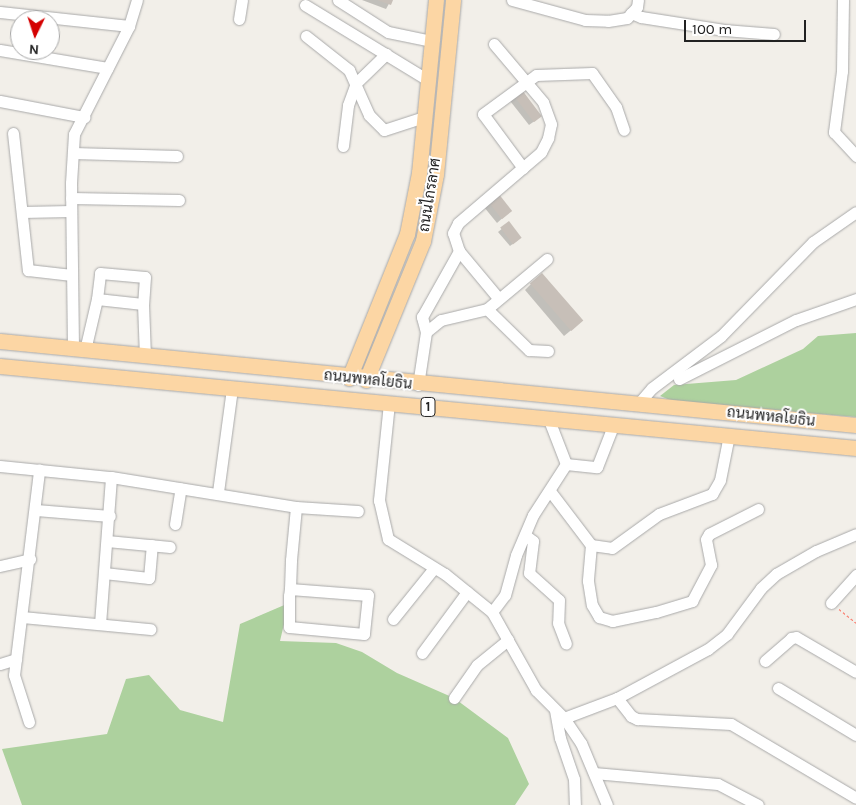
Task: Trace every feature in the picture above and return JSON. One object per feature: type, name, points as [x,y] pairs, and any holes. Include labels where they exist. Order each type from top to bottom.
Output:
[{"type":"main road","name":"ถนนไกรลาศ","points":[[349,378],[407,234],[419,173],[436,0]]},
{"type":"main road","name":"ถนนไกรลาศ","points":[[366,380],[423,241],[436,174],[453,0]]},
{"type":"main road","name":"ถนนพหลโยธิน","points":[[0,341],[366,380],[856,425]]},
{"type":"main road","name":"ถนนพหลโยธิน","points":[[0,366],[856,448]]},
{"type":"street","points":[[79,349],[72,275],[71,198],[74,134],[129,26],[138,0]]},
{"type":"street","points":[[239,19],[242,0]]},
{"type":"street","points":[[338,0],[388,32],[432,42]]},
{"type":"street","points":[[512,0],[585,20],[608,21],[627,18],[638,0]]},
{"type":"street","points":[[843,0],[842,71],[834,132],[856,156]]},
{"type":"street","points":[[305,5],[428,80]]},
{"type":"street","points":[[0,12],[129,26]]},
{"type":"street","points":[[631,13],[724,30],[774,34]]},
{"type":"street","points":[[306,36],[349,70],[369,115],[384,130],[424,117]]},
{"type":"street","points":[[494,44],[543,102],[551,124],[541,152],[458,223],[454,233],[460,251],[499,299]]},
{"type":"street","points":[[0,50],[108,68]]},
{"type":"street","points":[[342,146],[348,105],[356,83],[386,54]]},
{"type":"street","points":[[523,168],[482,114],[525,81],[536,75],[561,77],[592,73],[616,107],[624,130]]},
{"type":"street","points":[[0,101],[84,117]]},
{"type":"street","points":[[13,134],[28,270],[72,275]]},
{"type":"street","points":[[73,153],[178,156]]},
{"type":"street","points":[[71,198],[179,200]]},
{"type":"street","points":[[22,212],[71,211]]},
{"type":"street","points":[[638,404],[652,388],[721,336],[813,242],[856,212]]},
{"type":"street","points":[[418,385],[421,350],[426,332],[422,317],[460,251]]},
{"type":"street","points":[[426,332],[441,320],[487,309],[547,259]]},
{"type":"street","points":[[79,349],[97,299],[100,273],[127,275],[145,277],[143,304],[145,356]]},
{"type":"street","points":[[97,299],[143,304]]},
{"type":"street","points":[[679,379],[796,320],[856,299]]},
{"type":"street","points":[[487,309],[529,350],[548,351]]},
{"type":"street","points":[[218,492],[232,388]]},
{"type":"street","points":[[389,403],[379,500],[381,517],[388,539],[434,568],[492,612],[536,690],[564,718],[580,743],[606,805]]},
{"type":"street","points":[[549,420],[566,464]]},
{"type":"street","points":[[566,464],[596,467],[613,426]]},
{"type":"street","points":[[591,545],[612,548],[658,514],[712,494],[720,480],[729,435]]},
{"type":"street","points":[[492,612],[505,595],[525,535],[566,464]]},
{"type":"street","points":[[0,466],[111,477],[218,492],[296,507],[358,511]]},
{"type":"street","points":[[29,722],[14,675],[36,510],[39,470]]},
{"type":"street","points":[[100,624],[110,516],[111,477]]},
{"type":"street","points":[[175,524],[181,488]]},
{"type":"street","points":[[550,491],[591,545],[588,581],[592,605],[599,618],[612,621],[656,612],[692,601],[711,565],[706,539],[709,534],[758,509]]},
{"type":"street","points":[[290,589],[368,595],[364,634],[291,630],[290,589],[296,507]]},
{"type":"street","points":[[36,510],[110,516]]},
{"type":"street","points":[[564,718],[617,698],[714,644],[727,634],[761,588],[776,574],[816,551],[856,534]]},
{"type":"street","points":[[525,535],[533,542],[529,573],[558,600],[558,623],[566,644]]},
{"type":"street","points":[[108,542],[170,547]]},
{"type":"street","points":[[104,573],[150,578],[152,546]]},
{"type":"street","points":[[0,566],[30,558]]},
{"type":"street","points":[[393,619],[434,568]]},
{"type":"street","points":[[831,603],[856,576]]},
{"type":"street","points":[[422,654],[467,592]]},
{"type":"street","points":[[22,617],[150,629]]},
{"type":"street","points":[[765,661],[791,638],[796,637],[856,672]]},
{"type":"street","points":[[454,698],[477,665],[508,640]]},
{"type":"street","points":[[0,664],[16,659]]},
{"type":"street","points":[[778,688],[856,735]]},
{"type":"street","points":[[617,698],[631,716],[637,719],[731,724],[856,798]]},
{"type":"street","points":[[555,710],[560,738],[574,779],[575,805]]},
{"type":"street","points":[[594,773],[718,784],[758,805]]},
{"type":"path","points":[[831,603],[856,623]]},
{"type":"green space","points":[[856,333],[856,417],[675,402],[660,396],[674,385],[736,380],[803,349],[818,336]]},
{"type":"green space","points":[[289,603],[280,641],[336,643],[362,652],[397,673],[454,698],[508,738],[529,784],[515,805],[22,805],[2,749],[107,734],[126,679],[149,675],[180,710],[223,722],[240,624]]},
{"type":"building","points":[[377,0],[393,0],[391,5]]},
{"type":"building","points":[[519,86],[542,116],[534,122],[511,92]]},
{"type":"building","points":[[498,193],[512,211],[502,219],[488,201]]},
{"type":"building","points":[[509,221],[522,238],[513,244],[500,228]]},
{"type":"building","points":[[542,273],[583,321],[571,331],[530,283]]}]
